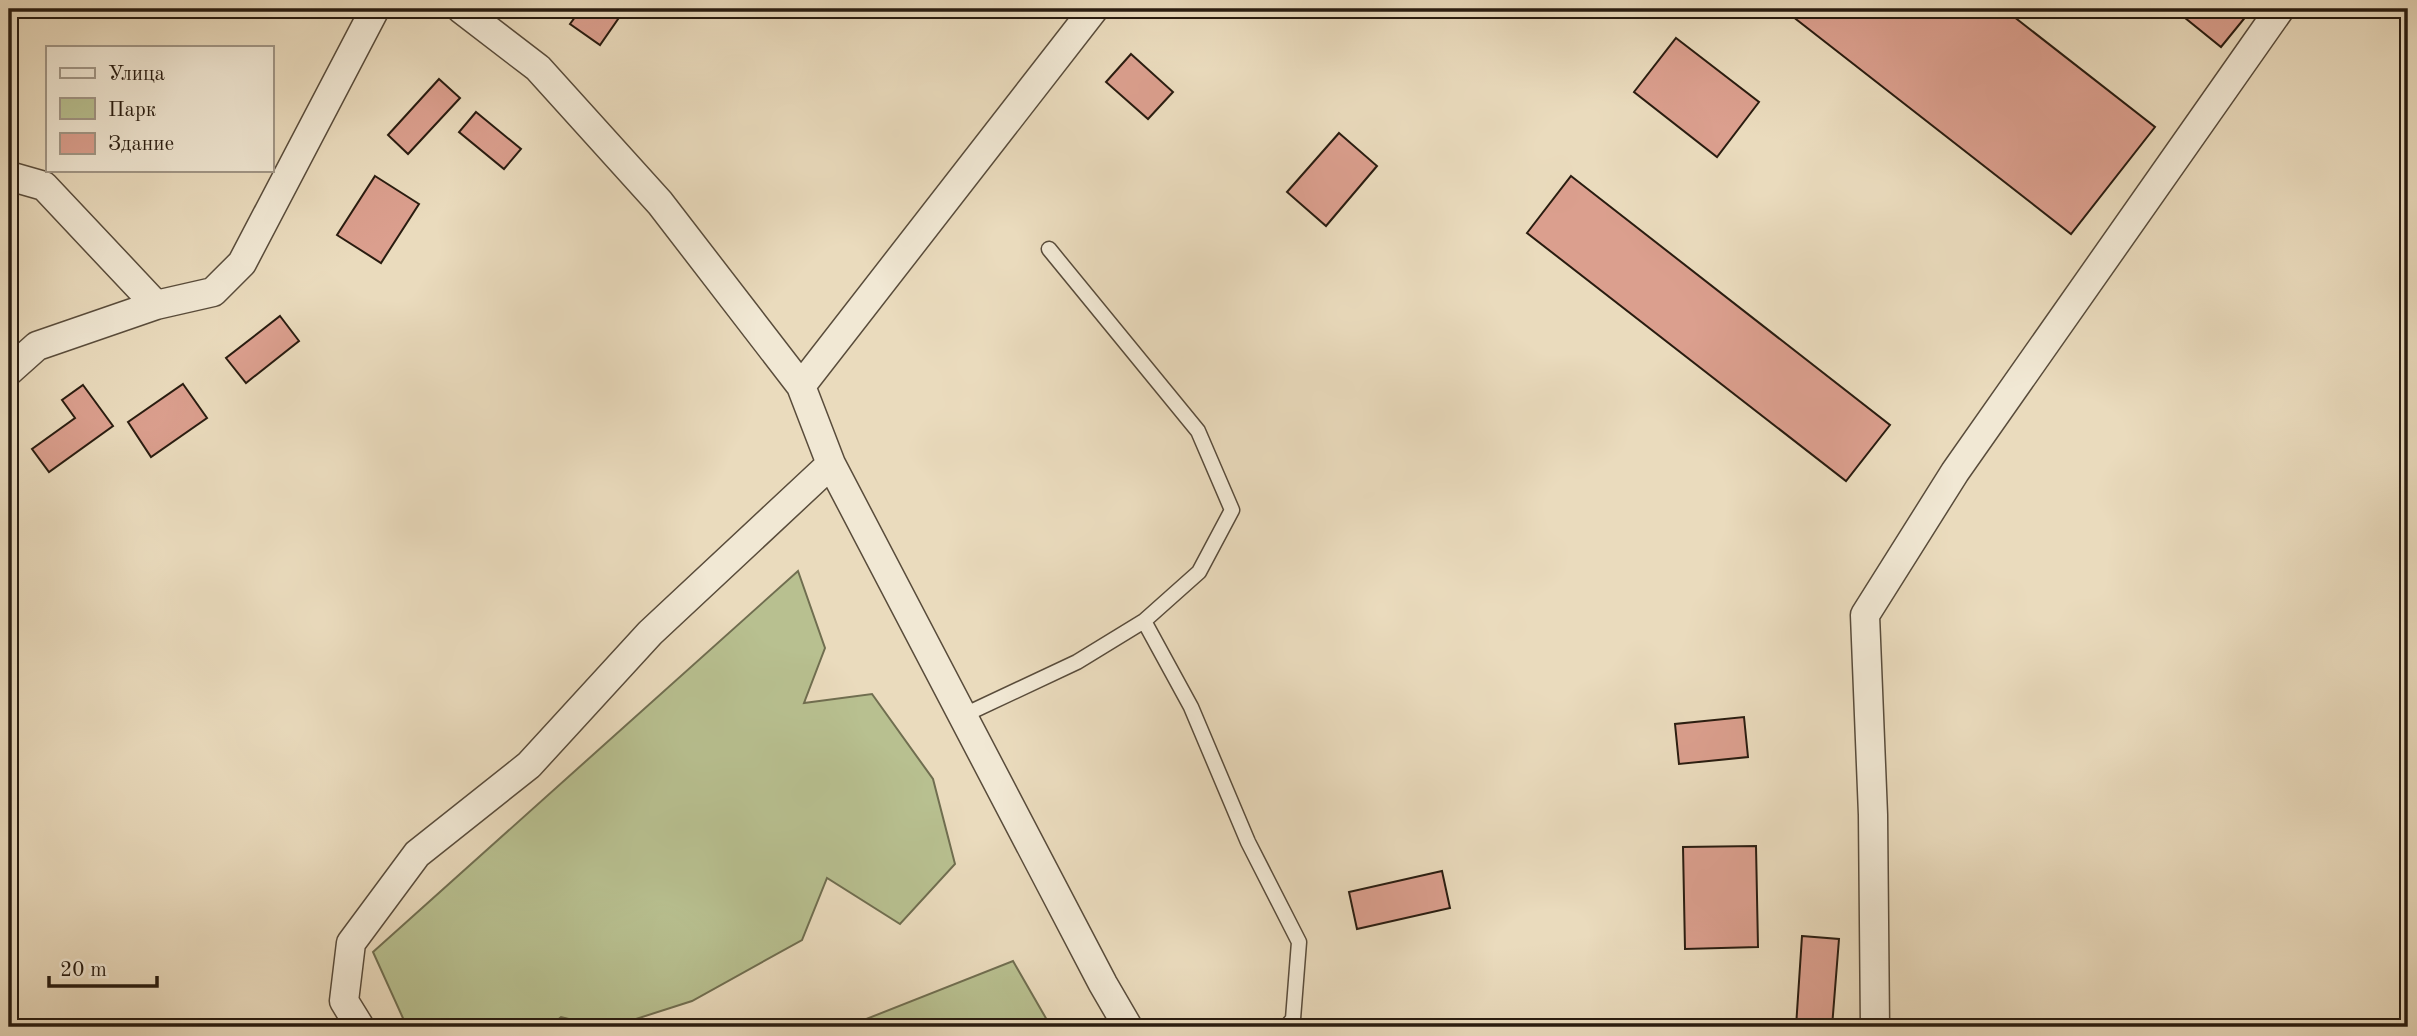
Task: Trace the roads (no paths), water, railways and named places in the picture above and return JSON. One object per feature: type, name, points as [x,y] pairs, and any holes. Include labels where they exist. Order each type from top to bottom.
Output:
[{"type":"street","points":[[9,371],[37,346],[156,305],[213,292],[242,263],[375,9]]},
{"type":"street","points":[[461,9],[538,68],[651,192],[801,386],[831,464],[1096,972],[1128,1027]]},
{"type":"street","points":[[801,386],[1094,9]]},
{"type":"street","points":[[1875,1027],[1873,815],[1865,615],[1955,472],[2280,9]]},
{"type":"street","points":[[9,176],[44,187],[156,305]]},
{"type":"street","points":[[360,1027],[344,1001],[351,943],[417,854],[529,765],[650,634],[831,464]]},
{"type":"lane","points":[[962,716],[1077,662],[1144,621],[1199,572],[1232,509],[1198,431],[1049,249]]},
{"type":"lane","points":[[1144,621],[1191,707],[1248,842],[1299,942],[1293,1019],[1286,1027]]}]
